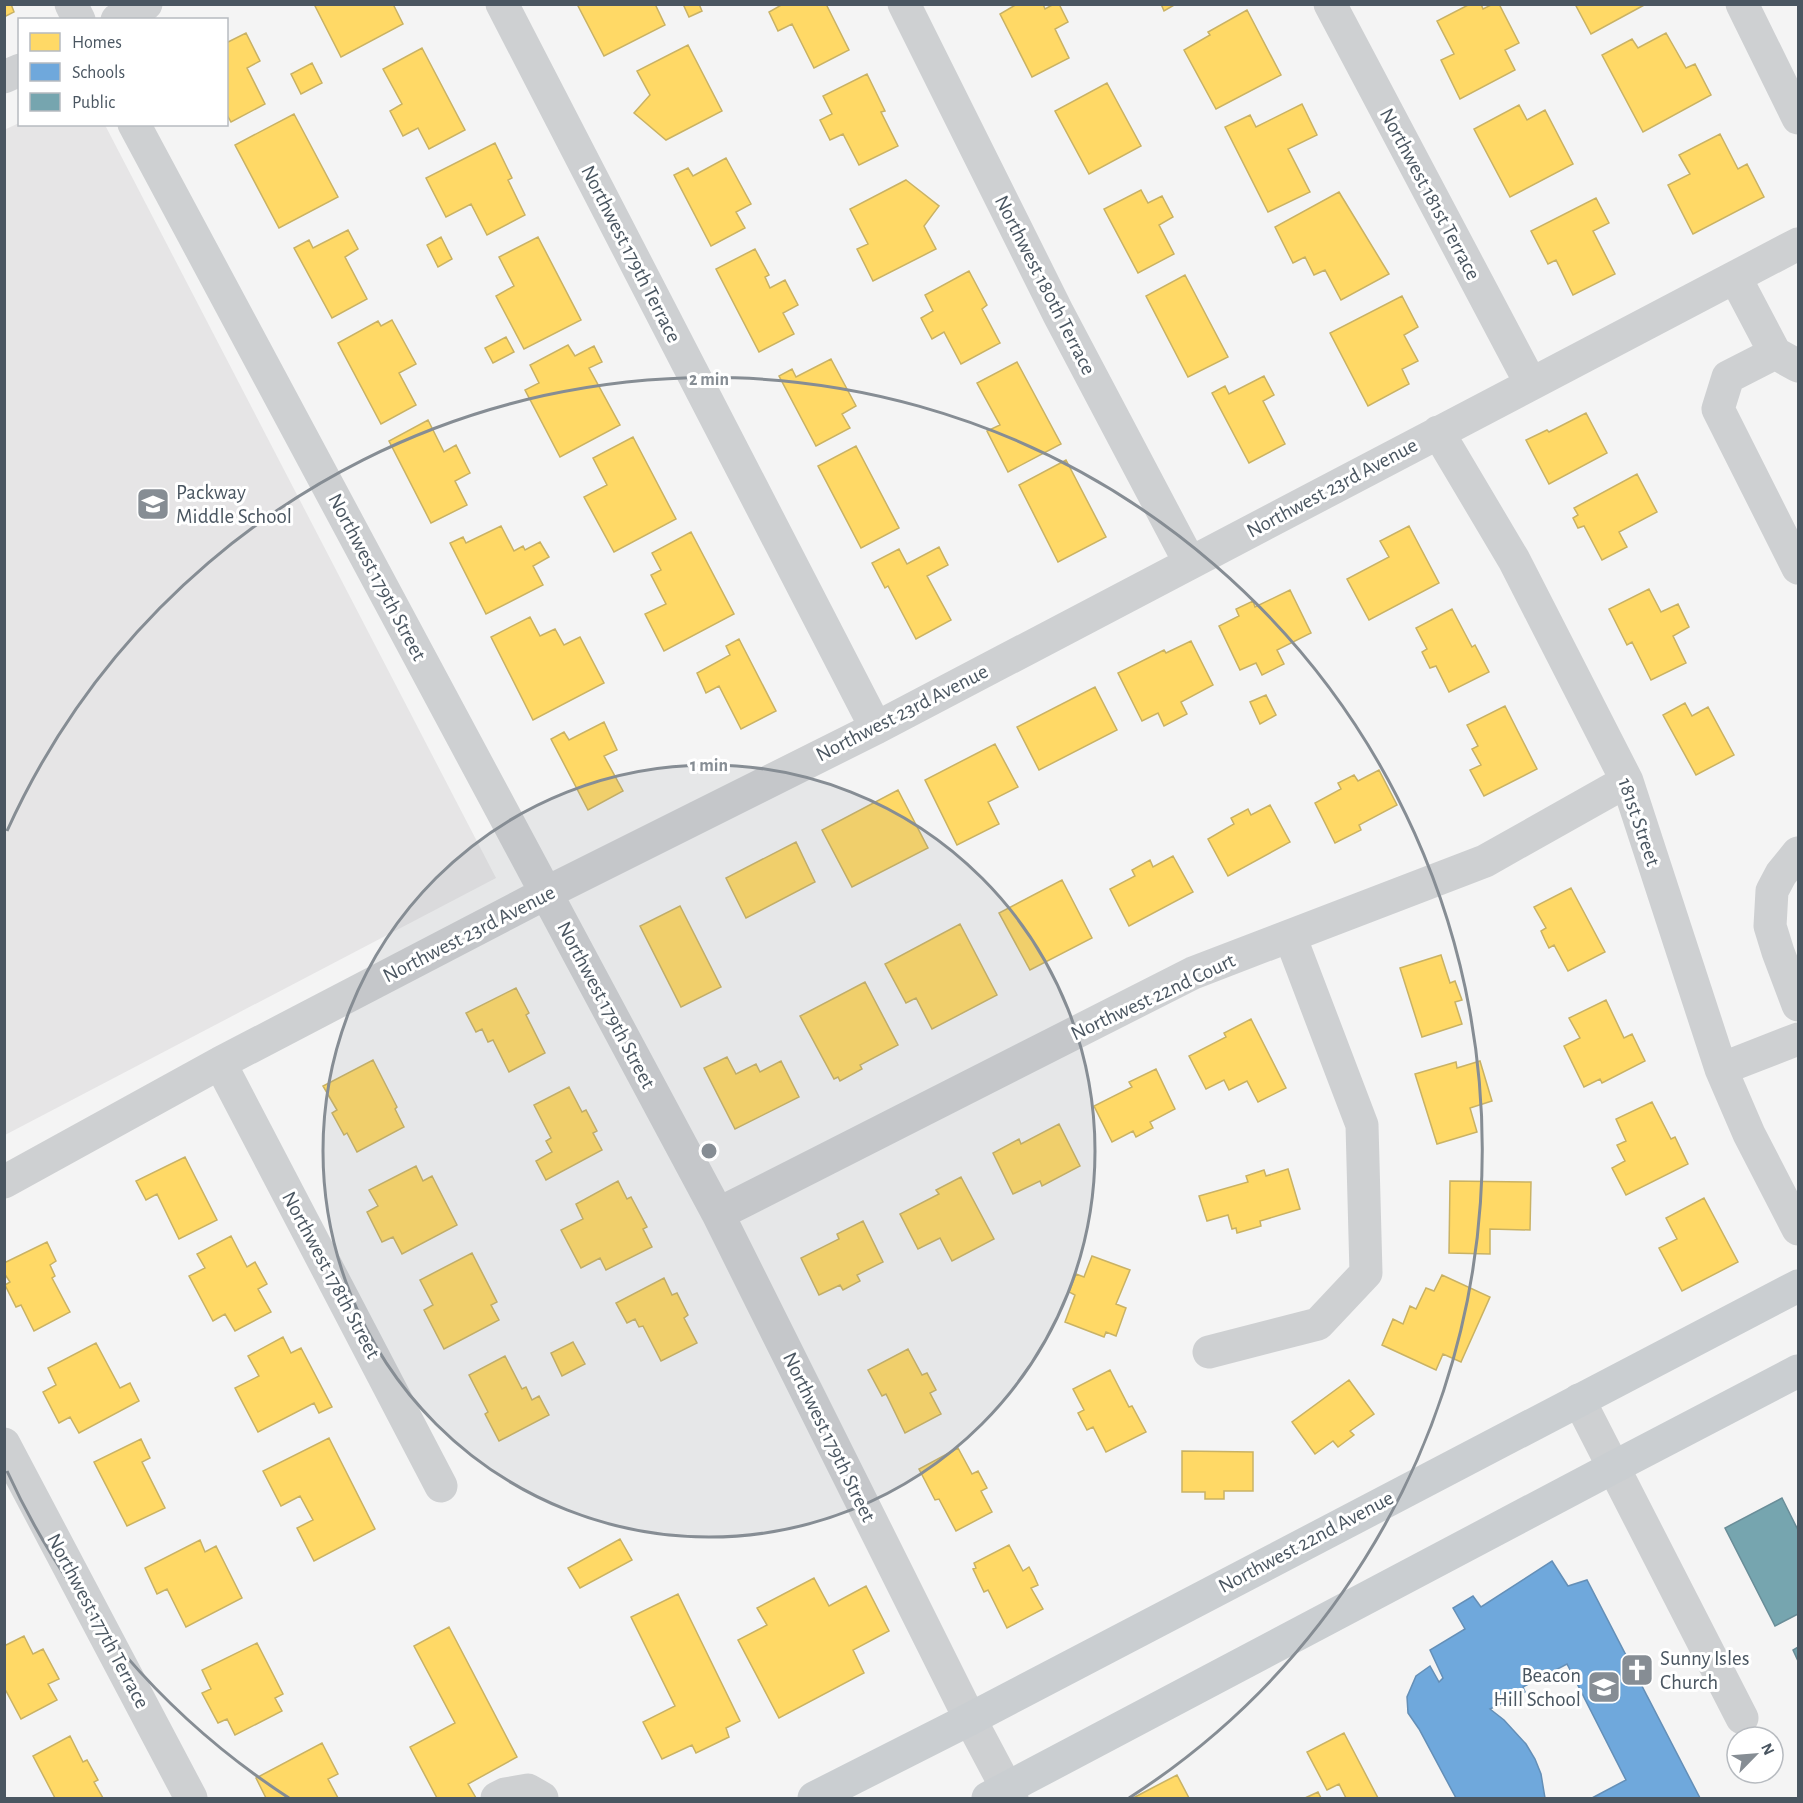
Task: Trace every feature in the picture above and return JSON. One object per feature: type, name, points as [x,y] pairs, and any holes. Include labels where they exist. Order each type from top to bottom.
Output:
[{"type":"main road","name":"Northwest 22nd Avenue","points":[[814,1798],[970,1719],[1798,1286]]},
{"type":"main road","points":[[1003,1795],[1614,1467],[1798,1371]]},
{"type":"street","points":[[71,4],[78,18]]},
{"type":"street","points":[[121,18],[146,4]]},
{"type":"street","name":"Northwest 179th Terrace","points":[[502,4],[876,728]]},
{"type":"street","name":"Northwest 180th Terrace","points":[[904,4],[1058,313],[1190,563]]},
{"type":"street","name":"Northwest 181st Terrace","points":[[1330,4],[1531,384]]},
{"type":"street","points":[[1742,4],[1798,118]]},
{"type":"street","points":[[4,77],[18,71]]},
{"type":"street","name":"Northwest 179th Street","points":[[135,126],[718,1214],[970,1719],[1003,1795]]},
{"type":"street","name":"Northwest 23rd Avenue","points":[[4,1182],[220,1063],[546,893],[876,728],[1798,244]]},
{"type":"street","points":[[1735,277],[1787,360],[1728,377],[1718,409],[1798,568]]},
{"type":"street","name":"181st Street","points":[[1438,432],[1514,560],[1627,781],[1722,1069],[1749,1134],[1798,1229]]},
{"type":"street","name":"Northwest 22nd Court","points":[[718,1214],[1192,973],[1485,861],[1627,781]]},
{"type":"street","points":[[1798,853],[1781,874],[1772,891],[1770,926],[1798,1005]]},
{"type":"street","points":[[1209,1353],[1318,1324],[1366,1273],[1362,1125],[1290,936]]},
{"type":"street","points":[[1722,1069],[1798,1039]]},
{"type":"street","name":"Northwest 178th Street","points":[[220,1063],[441,1486]]},
{"type":"street","points":[[1579,1400],[1742,1718]]},
{"type":"street","name":"Northwest 177th Terrace","points":[[4,1444],[191,1798]]},
{"type":"street","points":[[497,1798],[505,1794],[528,1790],[542,1798]]},
{"type":"shaded area","name":"Packway Middle School","points":[[18,123],[18,126],[106,126],[496,878],[5,1135],[4,130]]},
{"type":"building: Homes","points":[[4,4],[11,4],[14,12],[4,17]]},
{"type":"building: Homes","points":[[314,4],[393,4],[403,24],[341,57]]},
{"type":"building: Homes","points":[[577,4],[655,4],[665,25],[604,56]]},
{"type":"building: Homes","points":[[683,4],[699,4],[702,11],[689,17]]},
{"type":"building: Homes","points":[[783,4],[826,4],[849,50],[814,68],[792,24],[778,31],[769,12]]},
{"type":"building: Homes","points":[[1017,4],[1043,4],[1045,9],[1059,4],[1068,22],[1055,29],[1069,58],[1032,77],[1000,14]]},
{"type":"building: Homes","points":[[1161,4],[1176,4],[1164,11]]},
{"type":"building: Homes","points":[[1470,4],[1481,4],[1483,9],[1499,4],[1519,43],[1505,50],[1515,70],[1460,99],[1441,60],[1454,54],[1437,21]]},
{"type":"building: Homes","points":[[1575,4],[1646,4],[1591,34]]},
{"type":"building: Homes","points":[[1247,10],[1281,75],[1216,109],[1184,50],[1210,35],[1208,32]]},
{"type":"building: Homes","points":[[246,33],[260,61],[247,68],[265,104],[231,122],[228,117],[228,42]]},
{"type":"building: Homes","points":[[1666,33],[1686,68],[1695,64],[1711,95],[1643,132],[1602,55],[1632,39],[1638,48]]},
{"type":"building: Homes","points":[[688,45],[722,111],[666,140],[634,113],[650,95],[637,71]]},
{"type":"building: Homes","points":[[422,48],[465,130],[429,149],[418,128],[403,136],[390,111],[402,104],[383,69]]},
{"type":"building: Homes","points":[[312,63],[322,83],[301,94],[291,74]]},
{"type":"building: Homes","points":[[867,74],[885,111],[881,112],[898,146],[859,165],[843,134],[830,140],[820,120],[832,114],[823,96]]},
{"type":"building: Homes","points":[[1107,83],[1141,146],[1089,174],[1055,111]]},
{"type":"building: Homes","points":[[1302,104],[1317,135],[1288,149],[1310,192],[1268,212],[1225,127],[1250,115],[1256,127]]},
{"type":"building: Homes","points":[[1519,105],[1527,120],[1545,110],[1573,164],[1510,197],[1474,129]]},
{"type":"building: Homes","points":[[294,114],[338,197],[279,228],[235,145]]},
{"type":"building: Homes","points":[[1720,134],[1738,169],[1747,164],[1764,197],[1693,234],[1668,185],[1690,174],[1679,155]]},
{"type":"building: Homes","points":[[495,143],[512,178],[508,180],[525,215],[487,235],[471,204],[446,217],[426,178]]},
{"type":"building: Homes","points":[[726,158],[751,204],[736,212],[745,228],[711,246],[674,175],[688,168],[693,176]]},
{"type":"building: Homes","points":[[906,180],[939,206],[924,226],[936,249],[873,281],[857,249],[868,244],[850,209]]},
{"type":"building: Homes","points":[[1141,190],[1148,203],[1162,196],[1173,217],[1159,225],[1174,254],[1138,273],[1104,209]]},
{"type":"building: Homes","points":[[1339,192],[1389,274],[1341,300],[1325,270],[1314,275],[1305,257],[1293,263],[1275,227]]},
{"type":"building: Homes","points":[[1596,198],[1609,223],[1593,231],[1615,274],[1573,295],[1556,260],[1548,264],[1531,231]]},
{"type":"building: Homes","points":[[348,230],[358,249],[345,257],[367,299],[332,318],[294,248],[309,240],[313,248]]},
{"type":"building: Homes","points":[[441,237],[452,259],[438,267],[427,245]]},
{"type":"building: Homes","points":[[538,237],[581,320],[524,349],[496,296],[514,286],[499,257]]},
{"type":"building: Homes","points":[[755,249],[769,275],[765,277],[770,288],[785,280],[798,305],[783,313],[794,334],[759,352],[716,269]]},
{"type":"building: Homes","points":[[969,271],[987,305],[982,309],[1000,343],[961,364],[944,332],[932,339],[921,318],[933,311],[925,295]]},
{"type":"building: Homes","points":[[1185,275],[1228,357],[1188,377],[1146,296]]},
{"type":"building: Homes","points":[[1402,296],[1418,327],[1404,335],[1418,361],[1402,369],[1409,384],[1368,406],[1330,333]]},
{"type":"building: Homes","points":[[392,320],[416,364],[399,373],[416,405],[381,424],[338,343],[378,321],[381,326]]},
{"type":"building: Homes","points":[[506,337],[514,352],[493,363],[485,348]]},
{"type":"building: Homes","points":[[568,345],[575,356],[594,346],[602,362],[589,368],[620,425],[560,457],[525,390],[539,383],[530,365]]},
{"type":"building: Homes","points":[[831,359],[856,406],[842,414],[850,428],[816,446],[779,376],[792,369],[796,377]]},
{"type":"building: Homes","points":[[1017,362],[1061,444],[1008,472],[987,431],[1000,425],[977,383]]},
{"type":"building: Homes","points":[[1264,376],[1274,395],[1263,401],[1285,444],[1249,463],[1212,393],[1225,386],[1229,394]]},
{"type":"building: Homes","points":[[1586,413],[1607,453],[1549,484],[1526,440],[1547,430],[1549,432]]},
{"type":"building: Homes","points":[[428,420],[444,452],[456,445],[470,473],[455,481],[467,505],[431,523],[389,441]]},
{"type":"building: Homes","points":[[633,437],[676,519],[614,552],[584,497],[607,485],[593,458]]},
{"type":"building: Homes","points":[[856,446],[899,528],[861,548],[818,466]]},
{"type":"building: Homes","points":[[1066,460],[1106,537],[1058,562],[1019,485]]},
{"type":"building: Homes","points":[[1637,474],[1657,512],[1619,532],[1627,547],[1602,560],[1584,526],[1578,528],[1573,518],[1578,515],[1574,508]]},
{"type":"building: Homes","points":[[501,526],[514,551],[523,546],[525,550],[540,542],[549,557],[533,566],[543,585],[486,614],[450,543],[463,537],[466,543]]},
{"type":"building: Homes","points":[[1409,526],[1439,583],[1369,620],[1347,579],[1389,557],[1380,541]]},
{"type":"building: Homes","points":[[691,532],[734,614],[664,651],[645,614],[666,604],[651,575],[661,570],[652,553]]},
{"type":"building: Homes","points":[[939,547],[948,565],[927,576],[951,620],[916,639],[888,586],[885,588],[872,563],[899,549],[907,564]]},
{"type":"building: Homes","points":[[1649,589],[1661,612],[1678,604],[1689,627],[1673,636],[1686,663],[1651,680],[1632,642],[1627,645],[1609,609]]},
{"type":"building: Homes","points":[[1290,590],[1311,633],[1277,650],[1284,664],[1262,675],[1256,663],[1240,670],[1219,626],[1239,616],[1236,609],[1253,601],[1255,607]]},
{"type":"building: Homes","points":[[1452,609],[1472,647],[1475,645],[1489,672],[1449,692],[1436,666],[1430,668],[1422,652],[1427,649],[1416,628]]},
{"type":"building: Homes","points":[[530,617],[540,636],[555,629],[564,645],[580,637],[604,683],[533,720],[491,637]]},
{"type":"building: Homes","points":[[739,639],[776,711],[741,729],[719,686],[706,693],[697,673],[730,655],[726,646]]},
{"type":"building: Homes","points":[[1191,641],[1213,685],[1181,702],[1187,714],[1164,726],[1158,713],[1142,721],[1118,673],[1164,650],[1166,653]]},
{"type":"building: Homes","points":[[1095,687],[1117,730],[1039,770],[1017,727]]},
{"type":"building: Homes","points":[[1266,695],[1276,715],[1260,724],[1250,702]]},
{"type":"building: Homes","points":[[1685,703],[1692,716],[1708,707],[1734,755],[1696,775],[1663,715]]},
{"type":"building: Homes","points":[[1505,706],[1537,769],[1484,796],[1470,770],[1481,765],[1472,749],[1478,746],[1467,725]]},
{"type":"building: Homes","points":[[604,722],[617,750],[604,756],[623,791],[588,810],[551,739],[564,732],[569,740]]},
{"type":"building: Homes","points":[[995,744],[1018,787],[988,802],[999,824],[957,845],[925,780]]},
{"type":"building: Homes","points":[[1379,770],[1397,805],[1359,825],[1361,830],[1335,843],[1315,803],[1341,789],[1338,783],[1354,775],[1358,781]]},
{"type":"building: Homes","points":[[898,790],[928,848],[852,887],[822,830]]},
{"type":"building: Homes","points":[[1270,805],[1290,842],[1228,876],[1208,839],[1234,824],[1231,818],[1248,809],[1251,815]]},
{"type":"building: Homes","points":[[796,842],[815,882],[746,918],[726,878]]},
{"type":"building: Homes","points":[[1173,856],[1193,892],[1129,926],[1110,889],[1135,876],[1132,870],[1150,860],[1153,867]]},
{"type":"building: Homes","points":[[1062,880],[1092,938],[1030,970],[999,913]]},
{"type":"building: Homes","points":[[1571,888],[1605,952],[1568,971],[1554,945],[1549,948],[1541,931],[1546,928],[1534,907]]},
{"type":"building: Homes","points":[[680,906],[721,987],[681,1007],[640,926]]},
{"type":"building: Homes","points":[[960,924],[997,995],[932,1029],[916,998],[906,1003],[885,964]]},
{"type":"building: Homes","points":[[1441,955],[1450,983],[1455,981],[1462,1000],[1455,1002],[1462,1024],[1422,1037],[1400,968]]},
{"type":"building: Homes","points":[[865,982],[898,1045],[860,1065],[862,1069],[840,1081],[838,1077],[834,1079],[800,1016]]},
{"type":"building: Homes","points":[[516,988],[529,1013],[526,1015],[545,1053],[509,1072],[493,1040],[488,1042],[482,1029],[476,1032],[466,1013]]},
{"type":"building: Homes","points":[[1606,1000],[1624,1038],[1632,1034],[1645,1061],[1602,1083],[1600,1079],[1584,1087],[1564,1046],[1580,1038],[1569,1018]]},
{"type":"building: Homes","points":[[1251,1019],[1286,1088],[1258,1102],[1247,1081],[1229,1090],[1224,1080],[1206,1089],[1189,1056],[1226,1037],[1224,1033]]},
{"type":"building: Homes","points":[[727,1057],[736,1074],[756,1064],[760,1072],[781,1061],[799,1097],[735,1129],[704,1068]]},
{"type":"building: Homes","points":[[373,1060],[397,1107],[395,1109],[404,1127],[357,1152],[347,1133],[344,1135],[332,1113],[337,1110],[323,1086]]},
{"type":"building: Homes","points":[[1480,1061],[1492,1101],[1470,1108],[1477,1132],[1437,1144],[1415,1074],[1456,1062],[1457,1068]]},
{"type":"building: Homes","points":[[1156,1069],[1175,1109],[1150,1122],[1153,1128],[1136,1137],[1133,1131],[1112,1142],[1094,1106],[1132,1087],[1129,1082]]},
{"type":"building: Homes","points":[[569,1087],[582,1112],[586,1110],[597,1131],[593,1133],[602,1150],[546,1180],[536,1161],[552,1152],[546,1141],[551,1138],[534,1105]]},
{"type":"building: Homes","points":[[1652,1102],[1671,1139],[1675,1137],[1688,1164],[1626,1195],[1612,1168],[1625,1161],[1617,1145],[1626,1141],[1616,1119]]},
{"type":"building: Homes","points":[[1059,1124],[1080,1166],[1042,1186],[1040,1181],[1013,1194],[993,1153],[1019,1139],[1021,1144]]},
{"type":"building: Homes","points":[[185,1157],[217,1220],[179,1239],[157,1194],[146,1200],[136,1181]]},
{"type":"building: Homes","points":[[416,1166],[423,1181],[432,1176],[457,1225],[402,1254],[393,1237],[382,1242],[367,1212],[378,1206],[369,1190]]},
{"type":"building: Homes","points":[[1288,1169],[1300,1209],[1260,1221],[1261,1226],[1237,1233],[1236,1228],[1232,1229],[1228,1215],[1207,1221],[1199,1196],[1248,1182],[1246,1176],[1264,1170],[1266,1176]]},
{"type":"building: Homes","points":[[961,1177],[994,1239],[952,1261],[940,1238],[918,1249],[900,1214],[939,1194],[936,1190]]},
{"type":"building: Homes","points":[[618,1181],[627,1199],[631,1197],[647,1227],[643,1229],[652,1247],[606,1270],[600,1258],[581,1268],[561,1230],[583,1219],[576,1204]]},
{"type":"building: Homes","points":[[1450,1181],[1531,1182],[1530,1230],[1490,1229],[1490,1254],[1449,1253]]},
{"type":"building: Homes","points":[[1704,1198],[1738,1262],[1682,1291],[1659,1248],[1677,1239],[1666,1218]]},
{"type":"building: Homes","points":[[863,1221],[883,1262],[857,1275],[860,1281],[843,1290],[840,1285],[819,1295],[801,1258],[839,1239],[837,1234]]},
{"type":"building: Homes","points":[[231,1236],[247,1267],[255,1262],[267,1284],[258,1289],[271,1312],[235,1331],[225,1314],[213,1321],[189,1276],[205,1268],[197,1254]]},
{"type":"building: Homes","points":[[47,1242],[56,1261],[50,1265],[55,1276],[52,1278],[70,1312],[34,1331],[21,1305],[16,1307],[5,1285],[10,1282],[4,1273],[4,1263]]},
{"type":"building: Homes","points":[[472,1253],[497,1302],[491,1305],[499,1320],[444,1349],[424,1310],[433,1305],[420,1280]]},
{"type":"building: Homes","points":[[1092,1256],[1130,1270],[1116,1304],[1126,1308],[1116,1336],[1106,1332],[1104,1337],[1065,1322],[1075,1295],[1069,1292],[1076,1274],[1084,1277]]},
{"type":"building: Homes","points":[[1442,1275],[1490,1297],[1461,1362],[1443,1354],[1436,1370],[1382,1345],[1393,1319],[1403,1324],[1410,1306],[1416,1309],[1426,1288],[1434,1291]]},
{"type":"building: Homes","points":[[664,1278],[672,1295],[677,1293],[688,1315],[684,1318],[697,1343],[661,1361],[643,1326],[639,1327],[635,1319],[627,1323],[616,1303]]},
{"type":"building: Homes","points":[[283,1337],[291,1353],[301,1348],[332,1407],[319,1413],[314,1403],[258,1432],[235,1388],[259,1376],[248,1356]]},
{"type":"building: Homes","points":[[573,1342],[585,1364],[562,1376],[551,1353]]},
{"type":"building: Homes","points":[[96,1343],[120,1388],[130,1383],[139,1401],[79,1433],[70,1417],[59,1423],[43,1392],[56,1385],[48,1368]]},
{"type":"building: Homes","points":[[908,1349],[922,1375],[927,1373],[936,1390],[930,1393],[941,1414],[905,1433],[886,1394],[882,1396],[868,1370]]},
{"type":"building: Homes","points":[[505,1356],[522,1389],[526,1387],[532,1400],[539,1396],[549,1415],[499,1441],[485,1414],[488,1412],[469,1375]]},
{"type":"building: Homes","points":[[1110,1370],[1129,1407],[1132,1406],[1146,1432],[1106,1452],[1093,1427],[1087,1430],[1078,1413],[1084,1410],[1073,1389]]},
{"type":"building: Homes","points":[[1349,1380],[1374,1414],[1350,1431],[1354,1435],[1338,1447],[1333,1441],[1315,1454],[1292,1422]]},
{"type":"building: Homes","points":[[329,1438],[375,1529],[314,1561],[297,1528],[313,1520],[300,1496],[281,1506],[263,1471]]},
{"type":"building: Homes","points":[[141,1439],[150,1458],[142,1462],[165,1508],[127,1526],[94,1462]]},
{"type":"building: Homes","points":[[958,1448],[972,1474],[978,1471],[987,1488],[981,1491],[992,1512],[956,1531],[939,1499],[935,1500],[919,1469]]},
{"type":"building: Homes","points":[[1182,1451],[1253,1452],[1253,1491],[1224,1491],[1224,1499],[1205,1499],[1205,1492],[1182,1492]]},
{"type":"building: Homes","points":[[620,1539],[632,1560],[580,1588],[568,1568]]},
{"type":"building: Homes","points":[[200,1540],[205,1552],[216,1546],[242,1598],[186,1627],[167,1589],[157,1594],[145,1568]]},
{"type":"building: Homes","points":[[1009,1545],[1023,1571],[1029,1567],[1034,1576],[1038,1585],[1031,1588],[1043,1609],[1007,1628],[988,1590],[984,1592],[973,1569],[976,1568],[974,1563]]},
{"type":"building: Homes","points":[[814,1578],[829,1606],[866,1586],[889,1631],[853,1650],[864,1673],[779,1718],[738,1640],[767,1625],[757,1608]]},
{"type":"building: Homes","points":[[678,1594],[740,1721],[726,1728],[729,1737],[696,1753],[692,1745],[662,1759],[643,1722],[675,1706],[631,1617]]},
{"type":"building: Homes","points":[[449,1627],[517,1757],[468,1784],[476,1798],[437,1798],[410,1747],[455,1723],[414,1646]]},
{"type":"building: Homes","points":[[24,1636],[33,1654],[43,1649],[59,1679],[48,1684],[57,1700],[21,1719],[6,1691],[4,1692],[4,1646]]},
{"type":"building: Homes","points":[[257,1643],[283,1694],[275,1698],[282,1711],[235,1735],[227,1719],[218,1723],[202,1693],[211,1689],[202,1670]]},
{"type":"building: Homes","points":[[1344,1733],[1378,1798],[1346,1798],[1339,1784],[1327,1790],[1307,1752]]},
{"type":"building: Homes","points":[[70,1736],[83,1762],[87,1760],[98,1780],[94,1782],[103,1798],[55,1798],[33,1756]]},
{"type":"building: Homes","points":[[322,1743],[338,1774],[328,1779],[338,1798],[266,1798],[256,1778]]},
{"type":"building: Homes","points":[[1177,1775],[1189,1798],[1133,1798]]},
{"type":"building: Homes","points":[[1318,1792],[1321,1798],[1305,1798]]},
{"type":"building: Schools","points":[[1552,1561],[1568,1586],[1587,1580],[1700,1798],[1592,1798],[1626,1780],[1567,1664],[1523,1687],[1525,1692],[1490,1709],[1504,1720],[1526,1744],[1541,1774],[1545,1798],[1456,1798],[1408,1713],[1407,1697],[1416,1676],[1430,1666],[1439,1682],[1443,1678],[1430,1650],[1465,1629],[1453,1608],[1473,1596],[1481,1607]]},
{"type":"building: Public","points":[[1782,1498],[1798,1530],[1798,1614],[1775,1626],[1725,1528]]},
{"type":"building: Public","points":[[1798,1647],[1798,1661],[1793,1650]]},
{"type":"place","name":"Packway Middle School","points":[[153,504]]},
{"type":"place","name":"Sunny Isles Church","points":[[1637,1670]]},
{"type":"place","name":"Beacon Hill School","points":[[1604,1687]]}]
